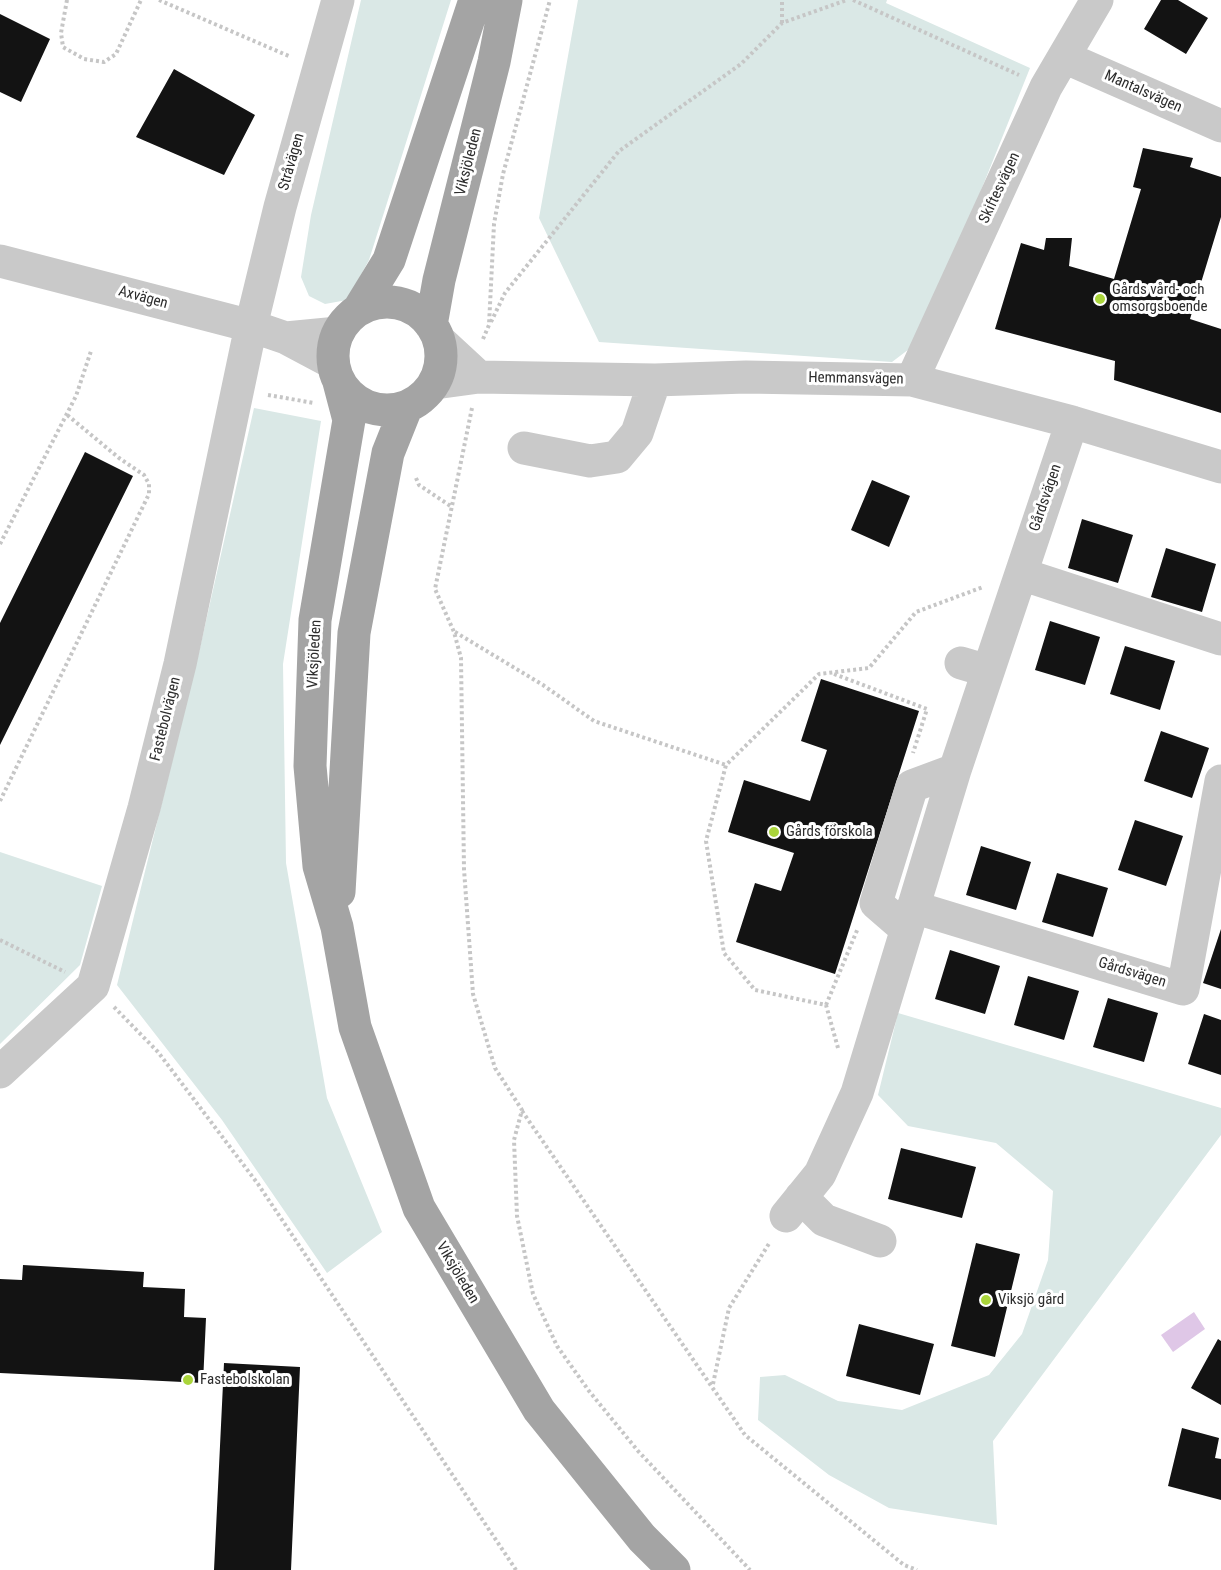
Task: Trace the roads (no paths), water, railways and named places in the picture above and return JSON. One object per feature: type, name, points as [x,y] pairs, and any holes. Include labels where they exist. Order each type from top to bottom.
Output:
[{"type":"main road","points":[[337,358],[389,260],[475,0]]},
{"type":"main road","name":"Viksjöleden","points":[[435,332],[439,280],[494,62],[506,0]]},
{"type":"main road","points":[[392,302],[415,309],[435,332],[442,355],[435,383],[406,408],[375,410],[358,403],[337,358],[375,303],[392,302]]},
{"type":"main road","name":"Viksjöleden","points":[[337,358],[350,420],[315,620],[310,766],[319,866],[338,927],[356,1027],[419,1208],[538,1410],[642,1538],[674,1570]]},
{"type":"main road","name":"Viksjöleden","points":[[338,927],[344,770],[354,633],[387,453],[406,408]]},
{"type":"street","name":"Stråvägen","points":[[251,326],[280,207],[338,0]]},
{"type":"street","name":"Skiftesvägen","points":[[912,380],[1046,87],[1097,0]]},
{"type":"street","name":"Mantalsvägen","points":[[1064,57],[1221,126]]},
{"type":"street","name":"Axvägen","points":[[0,261],[251,326],[337,358]]},
{"type":"street","name":"Fastebolvägen","points":[[0,1072],[93,986],[144,808],[180,664],[251,326]]},
{"type":"street","points":[[435,332],[479,377]]},
{"type":"street","name":"Hemmansvägen","points":[[435,383],[479,377],[655,380],[746,377],[912,380],[1072,422],[1221,467]]},
{"type":"street","points":[[524,448],[590,461],[617,457],[637,433],[655,380]]},
{"type":"street","name":"Gårdsvägen","points":[[880,1241],[793,1207],[820,1174],[857,1093],[955,770],[974,667],[1020,574],[1072,422]]},
{"type":"street","points":[[1020,574],[1221,639]]},
{"type":"street","points":[[909,918],[876,903],[912,786],[955,770]]},
{"type":"street","name":"Gårdsvägen","points":[[909,918],[1183,989],[1221,781]]},
{"type":"place","name":"Gårds vård- och omsorgsboende","points":[[1100,299]]},
{"type":"place","name":"Gårds förskola","points":[[774,832]]},
{"type":"place","name":"Viksjö gård","points":[[986,1300]]},
{"type":"place","name":"Fastebolskolan","points":[[188,1380]]}]
